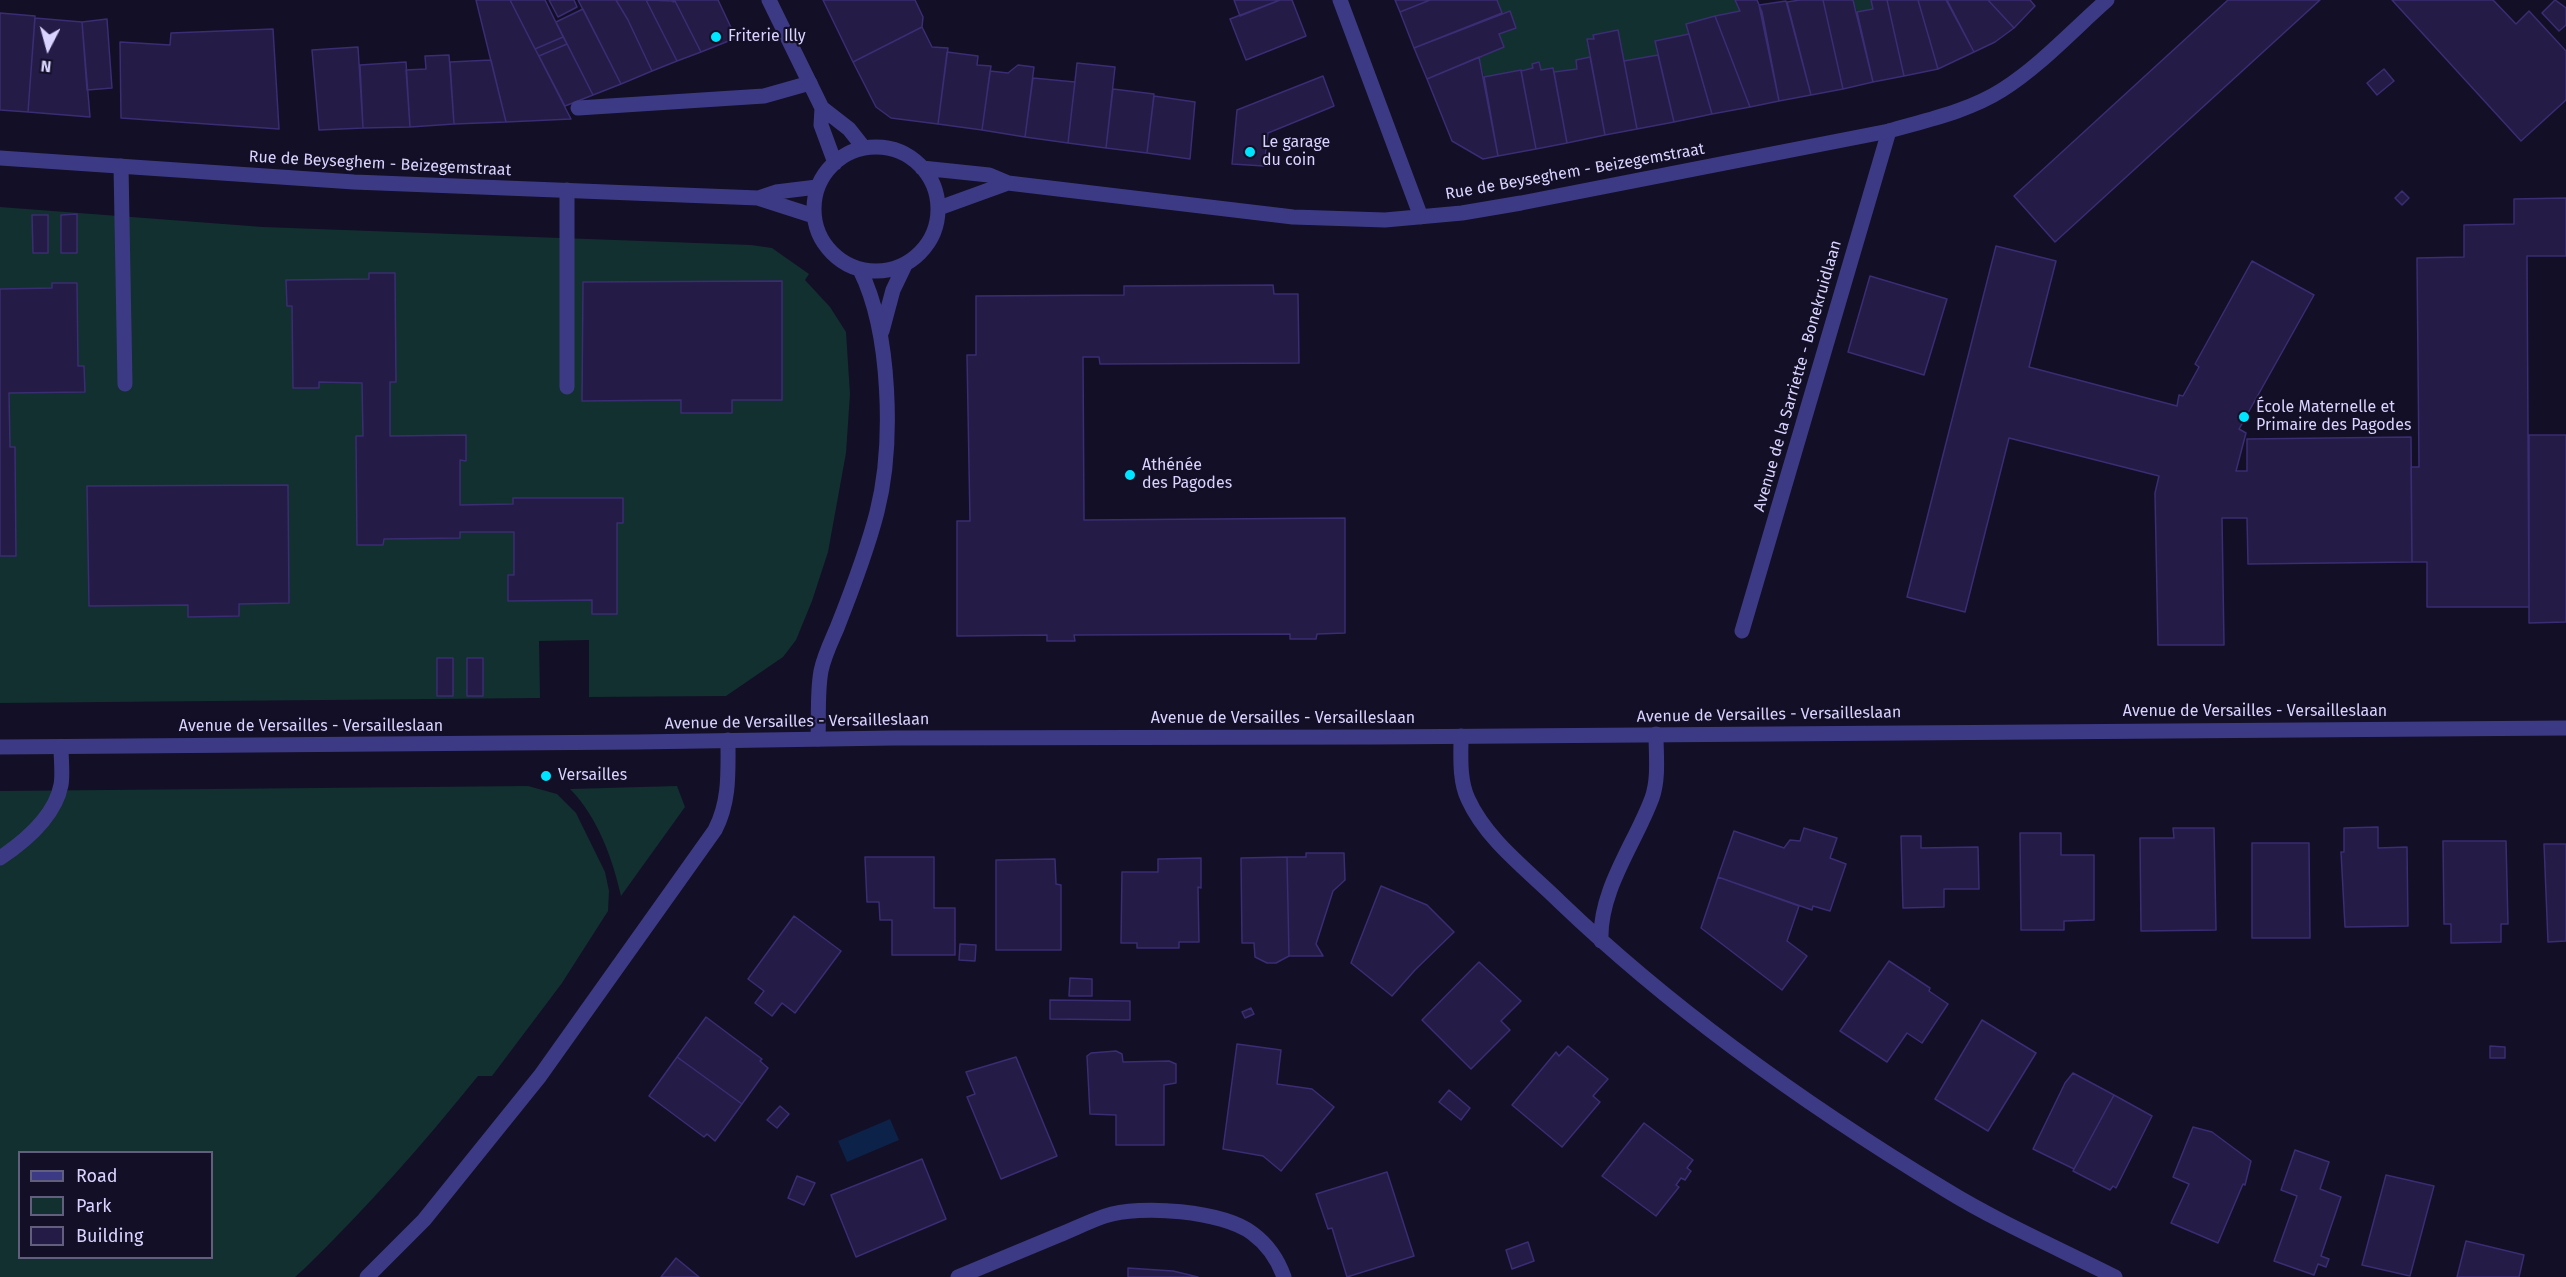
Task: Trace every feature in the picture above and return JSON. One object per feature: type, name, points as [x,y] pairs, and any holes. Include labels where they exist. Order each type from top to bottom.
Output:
[{"type":"street","points":[[769,0],[822,108],[849,129],[864,148],[848,153],[825,173],[814,201],[814,216],[824,244],[846,264],[860,270],[868,287],[881,334],[886,443],[880,493],[862,561],[821,669],[818,739]]},
{"type":"street","points":[[1340,0],[1421,217]]},
{"type":"street","name":"Rue de Beyseghem - Beizegemstraat","points":[[922,168],[989,175],[1008,183],[1293,217],[1385,220],[1421,217],[1521,202],[1889,131],[1967,107],[2001,91],[2030,69],[2107,0]]},
{"type":"street","points":[[579,108],[764,96],[810,83]]},
{"type":"street","points":[[822,108],[821,125],[835,163]]},
{"type":"street","name":"Avenue de la Sarriette - Bonekruidlaan","points":[[1742,631],[1889,131]]},
{"type":"street","name":"Rue de Beyseghem - Beizegemstraat","points":[[860,270],[875,272],[905,265],[919,255],[930,241],[939,208],[931,179],[905,154],[885,148],[864,148]]},
{"type":"street","name":"Rue de Beyseghem - Beizegemstraat","points":[[0,158],[342,181],[758,198],[814,216]]},
{"type":"street","points":[[121,166],[125,384]]},
{"type":"street","name":"Rue de Beyseghem - Beizegemstraat","points":[[939,208],[1008,183]]},
{"type":"street","name":"Rue de Beyseghem - Beizegemstraat","points":[[758,198],[776,192],[818,187]]},
{"type":"street","points":[[567,190],[567,387]]},
{"type":"street","points":[[881,334],[893,290],[905,265]]},
{"type":"street","name":"Avenue de Versailles - Versailleslaan","points":[[0,747],[818,739],[2566,728]]},
{"type":"street","points":[[1601,941],[1604,915],[1613,886],[1652,797],[1657,773],[1656,734]]},
{"type":"street","points":[[1461,736],[1462,773],[1466,796],[1482,824],[1601,941],[1723,1041],[1833,1118],[1947,1191],[2115,1277]]},
{"type":"street","points":[[367,1277],[424,1220],[540,1076],[715,830],[724,809],[729,787],[728,740]]},
{"type":"street","points":[[0,858],[28,836],[54,802],[61,785],[61,747]]},
{"type":"street","points":[[958,1277],[1106,1215],[1147,1211],[1203,1215],[1233,1223],[1251,1232],[1262,1242],[1275,1257],[1284,1277]]},
{"type":"green space","points":[[1497,0],[1735,0],[1740,11],[1687,24],[1689,34],[1655,41],[1658,55],[1624,61],[1618,31],[1593,35],[1594,39],[1587,40],[1590,57],[1576,60],[1577,69],[1554,72],[1553,68],[1541,70],[1538,62],[1532,64],[1533,68],[1484,77],[1479,57],[1504,47],[1499,34],[1516,28],[1510,11],[1502,13]]},
{"type":"green space","points":[[1853,0],[1871,0],[1873,9],[1857,12]]},
{"type":"green space","points":[[0,207],[263,227],[751,245],[772,248],[809,274],[805,280],[830,307],[846,332],[850,394],[846,453],[828,552],[796,640],[783,657],[726,696],[589,697],[589,640],[539,641],[540,698],[0,703]]},
{"type":"green space","points":[[528,786],[557,794],[576,813],[605,872],[609,891],[608,911],[562,983],[492,1076],[478,1076],[372,1199],[295,1277],[0,1277],[0,791]]},
{"type":"green space","points":[[677,786],[685,807],[621,896],[603,839],[588,812],[570,789]]},
{"type":"water","points":[[890,1119],[899,1140],[847,1162],[838,1141]]},
{"type":"building","points":[[476,0],[510,0],[571,119],[506,122]]},
{"type":"building","points":[[510,0],[545,0],[563,37],[535,49]]},
{"type":"building","points":[[549,0],[574,0],[577,7],[558,17]]},
{"type":"building","points":[[578,0],[616,0],[652,71],[621,84]]},
{"type":"building","points":[[616,0],[646,0],[677,61],[652,71]]},
{"type":"building","points":[[646,0],[675,1],[701,52],[677,61]]},
{"type":"building","points":[[672,0],[718,0],[736,38],[701,52],[675,1]]},
{"type":"building","points":[[823,0],[915,0],[923,17],[922,27],[853,62]]},
{"type":"building","points":[[1234,0],[1280,0],[1240,16]]},
{"type":"building","points":[[1280,0],[1292,0],[1306,36],[1246,60],[1230,19]]},
{"type":"building","points":[[1395,0],[1430,0],[1400,12]]},
{"type":"building","points":[[1430,0],[1497,0],[1502,13],[1414,48],[1400,12]]},
{"type":"building","points":[[1735,0],[1757,0],[1762,12],[1779,101],[1750,107],[1715,16],[1740,11]]},
{"type":"building","points":[[1823,0],[1843,89],[1811,95],[1787,2]]},
{"type":"building","points":[[1823,0],[1853,0],[1873,82],[1843,89]]},
{"type":"building","points":[[1871,0],[1887,0],[1904,76],[1873,82],[1857,12],[1873,9]]},
{"type":"building","points":[[1887,0],[1918,0],[1938,69],[1904,76]]},
{"type":"building","points":[[1918,0],[1947,0],[1974,52],[1938,69]]},
{"type":"building","points":[[1946,0],[1988,0],[2014,28],[1995,42],[1974,52]]},
{"type":"building","points":[[1988,0],[2030,0],[2035,6],[2014,28]]},
{"type":"building","points":[[2228,0],[2320,0],[2055,242],[2014,196]]},
{"type":"building","points":[[2392,0],[2493,0],[2516,24],[2529,11],[2566,51],[2566,100],[2521,141]]},
{"type":"building","points":[[2555,0],[2566,8],[2566,25],[2559,31],[2542,13]]},
{"type":"building","points":[[1786,1],[1811,95],[1779,101],[1759,5]]},
{"type":"building","points":[[583,9],[621,84],[593,95],[556,22]]},
{"type":"building","points":[[1510,11],[1516,28],[1499,34],[1504,47],[1427,79],[1414,48]]},
{"type":"building","points":[[0,13],[35,16],[28,112],[0,110]]},
{"type":"building","points":[[1715,16],[1750,107],[1712,114],[1686,24]]},
{"type":"building","points":[[35,18],[82,22],[90,117],[28,112]]},
{"type":"building","points":[[107,19],[112,88],[87,90],[82,22]]},
{"type":"building","points":[[922,27],[932,47],[948,48],[938,124],[891,118],[876,107],[853,62]]},
{"type":"building","points":[[273,29],[279,129],[121,118],[120,42],[170,45],[171,33]]},
{"type":"building","points":[[1618,30],[1637,129],[1605,135],[1587,39],[1594,39],[1593,35]]},
{"type":"building","points":[[1689,34],[1712,114],[1674,122],[1655,41]]},
{"type":"building","points":[[563,37],[567,44],[539,56],[535,49]]},
{"type":"building","points":[[567,44],[593,95],[565,106],[539,56]]},
{"type":"building","points":[[358,47],[363,128],[319,130],[312,50]]},
{"type":"building","points":[[947,52],[978,56],[977,65],[991,66],[982,130],[938,124]]},
{"type":"building","points":[[449,55],[454,124],[410,127],[406,70],[426,69],[425,56]]},
{"type":"building","points":[[1658,55],[1674,122],[1637,129],[1624,61]]},
{"type":"building","points":[[1479,57],[1498,156],[1483,159],[1452,141],[1427,79]]},
{"type":"building","points":[[1590,57],[1605,135],[1567,143],[1554,72],[1577,69],[1576,60]]},
{"type":"building","points":[[491,60],[506,122],[454,124],[450,62]]},
{"type":"building","points":[[406,62],[410,127],[363,128],[360,65]]},
{"type":"building","points":[[1539,62],[1541,70],[1553,68],[1567,143],[1536,149],[1521,71],[1533,68],[1532,64]]},
{"type":"building","points":[[1077,63],[1115,67],[1106,148],[1068,143]]},
{"type":"building","points":[[1018,65],[1034,67],[1025,137],[982,130],[990,71],[1008,73]]},
{"type":"building","points":[[2384,69],[2394,81],[2377,95],[2367,83]]},
{"type":"building","points":[[1521,70],[1536,149],[1498,156],[1484,77]]},
{"type":"building","points":[[1323,76],[1334,106],[1268,133],[1264,166],[1232,164],[1237,110]]},
{"type":"building","points":[[1033,78],[1075,82],[1068,143],[1025,137]]},
{"type":"building","points":[[1113,89],[1154,94],[1147,153],[1106,148]]},
{"type":"building","points":[[1154,96],[1195,102],[1190,159],[1147,153]]},
{"type":"building","points":[[2402,191],[2409,198],[2402,205],[2395,198]]},
{"type":"building","points":[[2566,198],[2566,256],[2527,256],[2529,607],[2427,607],[2427,562],[2412,562],[2411,467],[2419,467],[2417,258],[2464,257],[2464,225],[2514,224],[2514,199]]},
{"type":"building","points":[[77,214],[77,253],[61,253],[61,215]]},
{"type":"building","points":[[32,215],[48,215],[48,253],[33,253]]},
{"type":"building","points":[[1996,246],[2056,261],[2029,367],[2177,406],[2179,395],[2183,396],[2199,367],[2195,364],[2252,261],[2314,295],[2239,429],[2246,433],[2236,471],[2247,471],[2247,439],[2411,437],[2412,562],[2248,564],[2247,518],[2222,518],[2224,645],[2158,645],[2155,493],[2159,476],[2009,438],[1965,612],[1907,597]]},
{"type":"building","points":[[369,273],[395,273],[396,382],[390,382],[390,436],[466,435],[466,461],[460,460],[460,505],[513,504],[513,498],[623,498],[623,523],[617,523],[617,614],[592,614],[592,600],[508,601],[508,575],[514,575],[514,532],[460,532],[460,538],[384,539],[383,545],[357,545],[356,436],[363,436],[362,383],[319,382],[319,388],[293,388],[292,306],[287,306],[286,280],[369,279]]},
{"type":"building","points":[[1870,276],[1947,299],[1924,375],[1848,352]]},
{"type":"building","points":[[782,281],[782,400],[732,400],[732,413],[681,413],[681,400],[582,401],[583,282]]},
{"type":"building","points":[[52,283],[77,283],[78,366],[84,366],[85,392],[9,393],[10,447],[15,447],[16,556],[0,556],[0,289],[52,288]]},
{"type":"building","points":[[1273,285],[1274,294],[1298,294],[1299,363],[1100,364],[1099,357],[1083,357],[1084,520],[1345,518],[1345,633],[1317,634],[1316,639],[1290,639],[1290,634],[1074,635],[1075,641],[1047,641],[1047,635],[957,636],[957,521],[970,521],[967,355],[976,355],[976,296],[1124,295],[1124,286]]},
{"type":"building","points":[[2529,435],[2566,435],[2566,622],[2529,623]]},
{"type":"building","points":[[288,485],[289,603],[239,604],[239,616],[188,617],[188,605],[89,606],[87,486]]},
{"type":"building","points":[[437,658],[453,658],[453,696],[437,696]]},
{"type":"building","points":[[467,658],[483,658],[483,696],[467,696]]},
{"type":"building","points":[[2378,827],[2378,848],[2407,847],[2408,926],[2345,927],[2341,852],[2344,852],[2344,828]]},
{"type":"building","points":[[1804,828],[1837,838],[1830,858],[1846,864],[1830,911],[1813,906],[1812,910],[1718,877],[1734,831],[1784,848],[1790,840],[1800,841]]},
{"type":"building","points":[[2173,828],[2214,828],[2216,930],[2141,931],[2140,838],[2174,838]]},
{"type":"building","points":[[2020,833],[2061,833],[2061,855],[2094,855],[2094,920],[2064,921],[2064,930],[2021,930]]},
{"type":"building","points":[[1901,836],[1921,836],[1921,848],[1978,847],[1979,889],[1944,889],[1944,907],[1903,908]]},
{"type":"building","points":[[2443,841],[2506,841],[2508,924],[2501,924],[2501,942],[2451,943],[2451,924],[2444,924]]},
{"type":"building","points":[[2252,843],[2309,843],[2310,938],[2252,938]]},
{"type":"building","points":[[2544,844],[2566,844],[2566,941],[2548,942]]},
{"type":"building","points":[[1306,853],[1344,853],[1345,880],[1333,891],[1316,944],[1323,956],[1289,956],[1287,857],[1306,857]]},
{"type":"building","points":[[865,857],[934,857],[934,908],[955,908],[955,955],[892,955],[892,920],[880,920],[879,902],[867,902]]},
{"type":"building","points":[[1287,857],[1289,956],[1276,963],[1267,963],[1255,957],[1254,943],[1242,943],[1241,858]]},
{"type":"building","points":[[1201,858],[1201,888],[1198,887],[1199,942],[1179,942],[1179,948],[1137,948],[1137,943],[1121,943],[1122,872],[1158,872],[1158,859]]},
{"type":"building","points":[[1055,859],[1056,884],[1061,885],[1061,950],[996,950],[996,860]]},
{"type":"building","points":[[1718,877],[1799,906],[1787,941],[1807,956],[1782,990],[1701,928]]},
{"type":"building","points":[[1381,886],[1427,905],[1454,932],[1392,996],[1351,963]]},
{"type":"building","points":[[794,916],[841,951],[795,1013],[782,1003],[772,1016],[755,1003],[764,991],[748,979]]},
{"type":"building","points":[[960,944],[976,945],[975,961],[959,960]]},
{"type":"building","points":[[1889,961],[1930,988],[1929,991],[1948,1004],[1922,1043],[1907,1033],[1887,1062],[1840,1031]]},
{"type":"building","points":[[1479,962],[1521,1001],[1501,1021],[1510,1030],[1471,1069],[1422,1020]]},
{"type":"building","points":[[1070,978],[1092,979],[1092,996],[1069,996]]},
{"type":"building","points":[[1050,1000],[1130,1001],[1130,1020],[1050,1019]]},
{"type":"building","points":[[1251,1008],[1254,1014],[1245,1018],[1242,1012]]},
{"type":"building","points":[[706,1017],[762,1059],[760,1061],[768,1068],[742,1104],[677,1057]]},
{"type":"building","points":[[1982,1020],[2036,1053],[1988,1131],[1935,1099]]},
{"type":"building","points":[[1237,1044],[1281,1050],[1277,1084],[1312,1089],[1334,1107],[1281,1171],[1263,1156],[1223,1149]]},
{"type":"building","points":[[1568,1046],[1608,1079],[1593,1096],[1600,1102],[1562,1147],[1512,1105],[1556,1052],[1559,1056]]},
{"type":"building","points":[[2490,1046],[2505,1047],[2505,1058],[2490,1058]]},
{"type":"building","points":[[1116,1051],[1122,1054],[1123,1062],[1169,1061],[1176,1064],[1176,1083],[1164,1085],[1164,1145],[1116,1145],[1116,1115],[1090,1114],[1087,1056],[1091,1053]]},
{"type":"building","points":[[677,1057],[742,1104],[715,1141],[707,1134],[704,1137],[649,1096]]},
{"type":"building","points":[[1016,1057],[1057,1156],[1001,1179],[967,1097],[975,1094],[966,1072]]},
{"type":"building","points":[[2073,1073],[2114,1095],[2074,1169],[2033,1149],[2065,1083]]},
{"type":"building","points":[[1449,1090],[1470,1108],[1461,1120],[1439,1102]]},
{"type":"building","points":[[2114,1095],[2152,1116],[2116,1188],[2113,1186],[2110,1190],[2073,1171]]},
{"type":"building","points":[[780,1106],[789,1114],[777,1128],[767,1120]]},
{"type":"building","points":[[1644,1123],[1693,1160],[1687,1168],[1691,1171],[1685,1180],[1681,1178],[1676,1185],[1679,1187],[1656,1216],[1602,1176]]},
{"type":"building","points":[[2193,1127],[2212,1132],[2251,1161],[2245,1185],[2243,1184],[2218,1243],[2171,1223],[2189,1184],[2173,1177]]},
{"type":"building","points":[[2295,1150],[2329,1162],[2320,1189],[2341,1197],[2321,1256],[2329,1259],[2326,1267],[2318,1264],[2314,1275],[2274,1261],[2297,1196],[2281,1190]]},
{"type":"building","points":[[922,1159],[946,1219],[856,1257],[831,1195]]},
{"type":"building","points":[[1387,1172],[1414,1256],[1347,1277],[1332,1228],[1328,1229],[1316,1194]]},
{"type":"building","points":[[2386,1175],[2434,1186],[2410,1276],[2362,1265]]},
{"type":"building","points":[[797,1176],[815,1183],[804,1205],[788,1198]]},
{"type":"building","points":[[2466,1241],[2524,1255],[2519,1277],[2457,1277]]},
{"type":"building","points":[[1528,1242],[1534,1261],[1512,1269],[1506,1250]]},
{"type":"building","points":[[676,1258],[699,1277],[661,1277]]},
{"type":"building","points":[[1128,1268],[1173,1271],[1198,1277],[1128,1277]]},
{"type":"place","name":"Friterie Illy","points":[[716,37]]},
{"type":"place","name":"Le garage du coin","points":[[1250,152]]},
{"type":"place","name":"École Maternelle et Primaire des Pagodes","points":[[2244,417]]},
{"type":"place","name":"Athénée des Pagodes","points":[[1130,475]]},
{"type":"place","name":"Versailles","points":[[546,776]]}]
